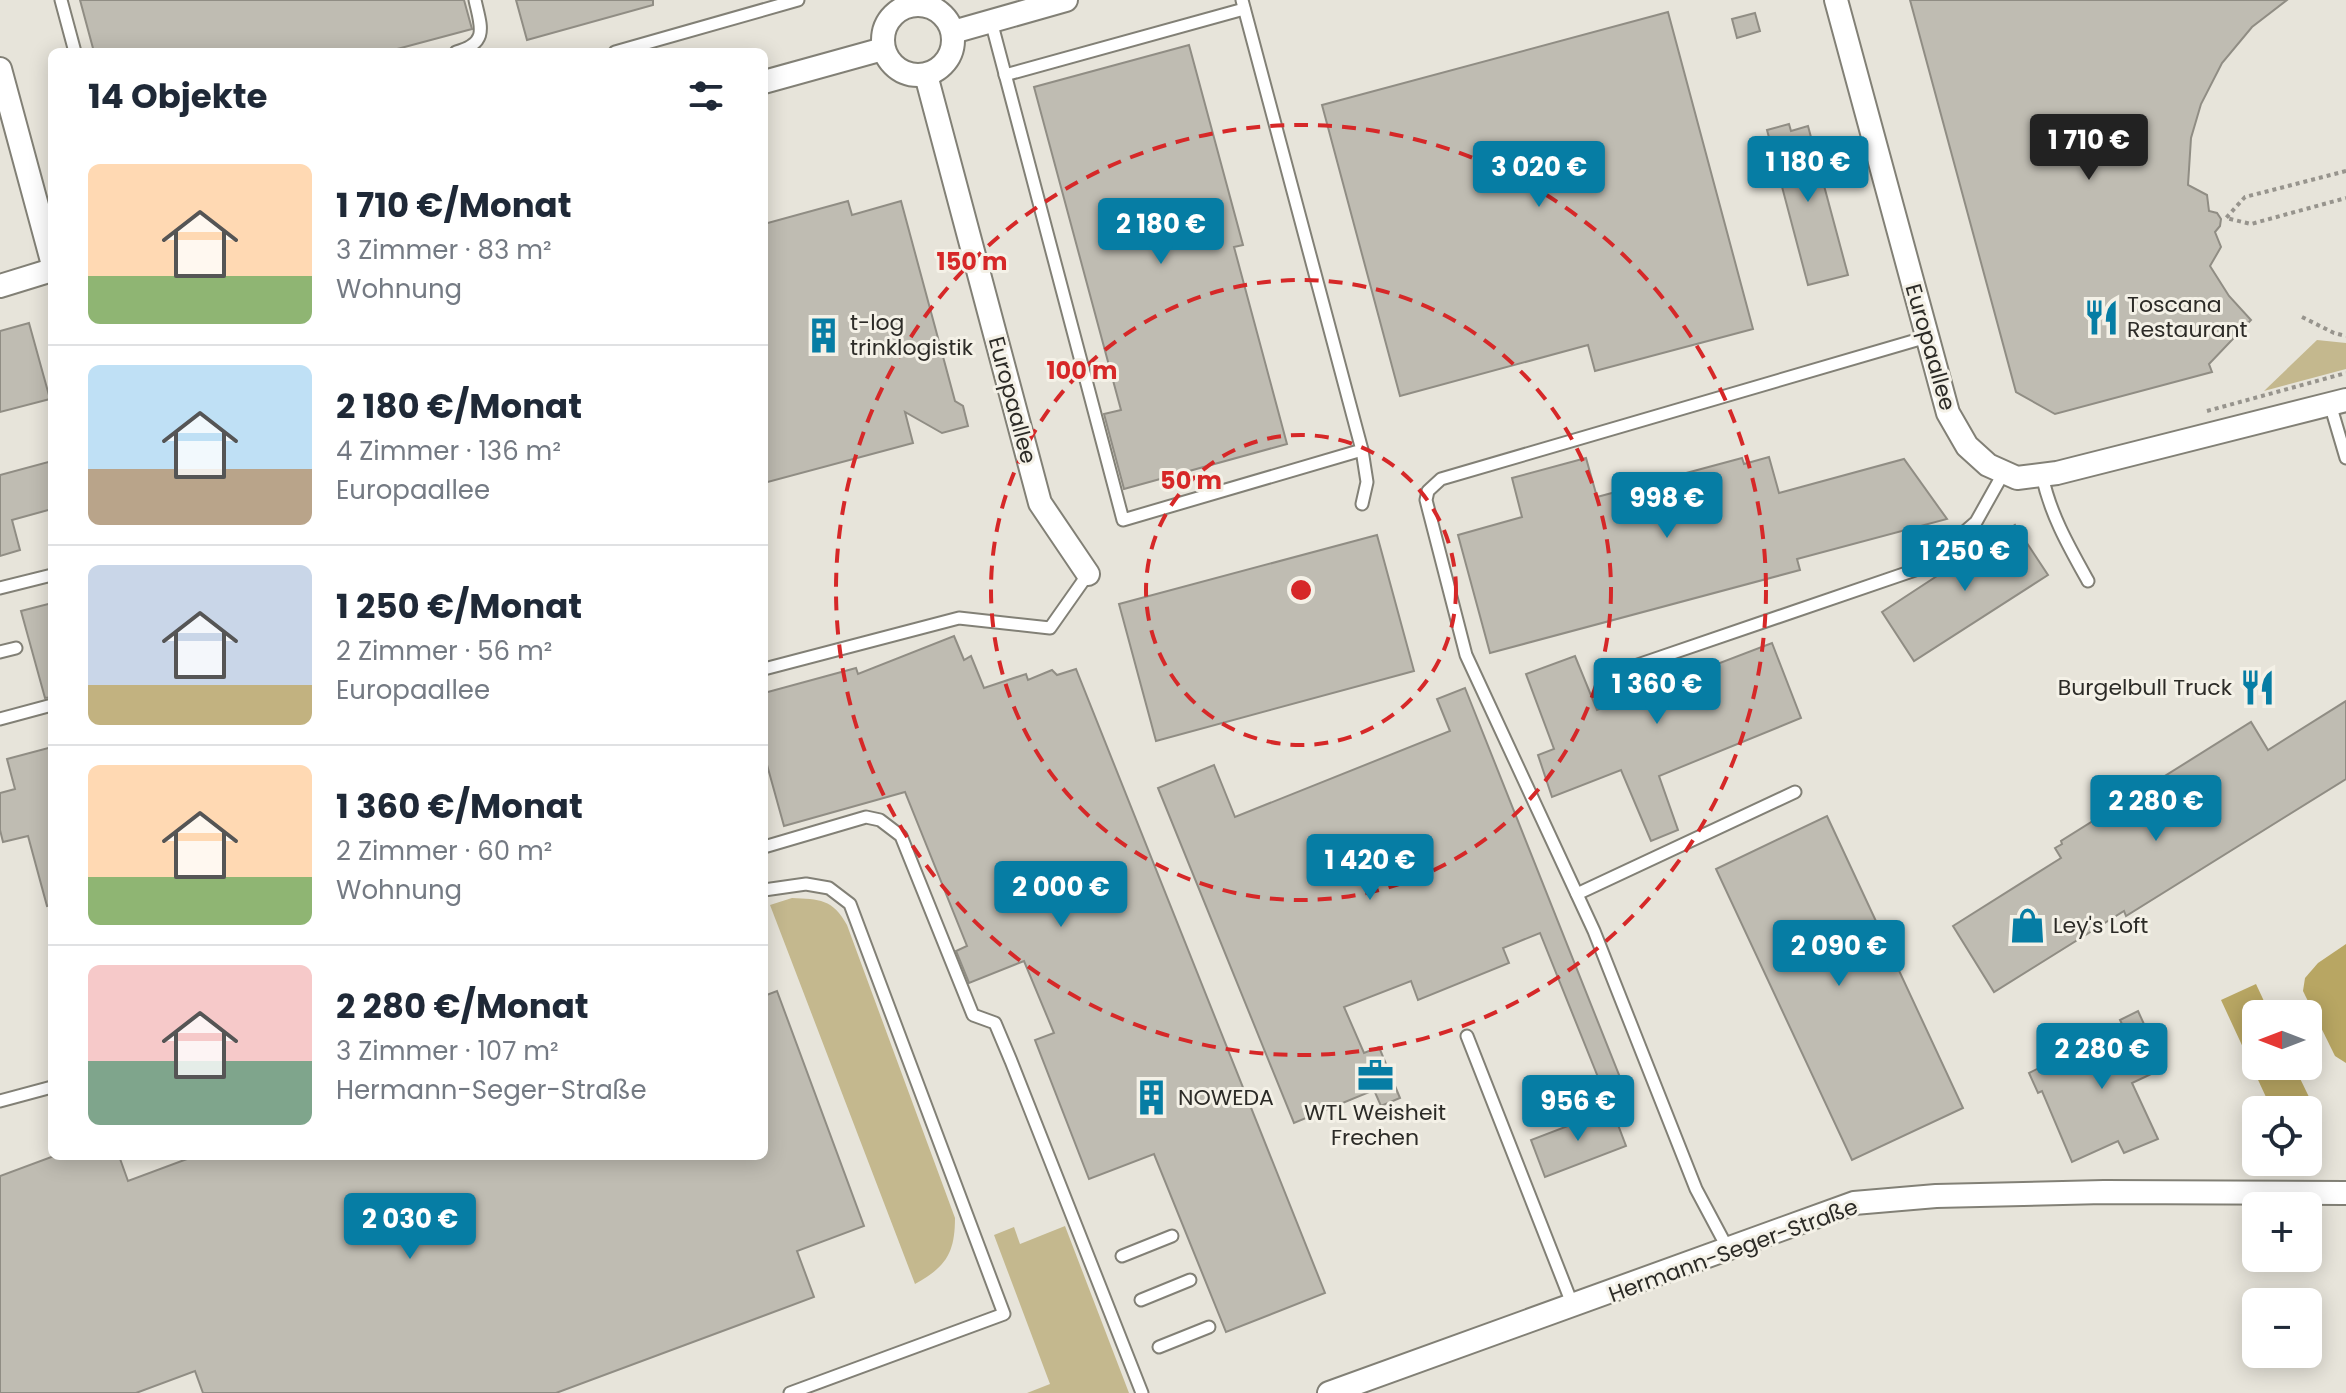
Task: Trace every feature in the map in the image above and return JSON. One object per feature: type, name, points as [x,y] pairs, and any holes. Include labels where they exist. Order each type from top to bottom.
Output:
[{"type":"street","points":[[953,32],[1066,0]]},
{"type":"street","name":"Europaallee","points":[[1836,0],[1948,413],[1967,446],[1988,465],[2017,478],[2057,473],[2338,402]]},
{"type":"street","points":[[907,3],[935,9],[953,32],[949,57],[937,71],[926,75],[909,75],[898,71],[888,61],[883,49],[882,36],[886,24],[907,3]]},
{"type":"street","points":[[768,81],[883,49]]},
{"type":"street","points":[[0,69],[48,246]]},
{"type":"street","name":"Europaallee","points":[[926,75],[1040,503],[1088,574]]},
{"type":"street","points":[[0,286],[48,271]]},
{"type":"street","name":"Hermann-Seger-Straße","points":[[1329,1393],[1854,1203],[1936,1196],[2088,1192],[2346,1193]]},
{"type":"lane","points":[[61,0],[74,48]]},
{"type":"lane","points":[[470,48],[477,42],[482,29],[475,0]]},
{"type":"lane","points":[[629,48],[798,0]]},
{"type":"lane","points":[[1005,75],[1243,4],[1362,450],[1367,482],[1362,504]]},
{"type":"lane","points":[[991,21],[1123,520],[1362,450]]},
{"type":"lane","points":[[1729,1249],[1696,1189],[1577,894],[1466,655],[1427,509],[1428,491],[1441,479],[1927,337]]},
{"type":"lane","points":[[2338,402],[2346,458]]},
{"type":"lane","points":[[1623,670],[1924,567],[1976,522],[2004,472]]},
{"type":"lane","points":[[2042,475],[2047,499],[2063,536],[2088,581]]},
{"type":"lane","points":[[768,668],[959,618],[1050,628],[1088,574]]},
{"type":"lane","points":[[0,588],[48,576]]},
{"type":"lane","points":[[0,652],[16,648]]},
{"type":"lane","points":[[0,719],[48,706]]},
{"type":"lane","points":[[1577,894],[1795,792]]},
{"type":"lane","points":[[768,846],[866,817],[880,820],[901,836],[973,1015],[995,1023],[1006,1048],[1142,1393]]},
{"type":"lane","points":[[768,889],[806,884],[829,888],[850,904],[1004,1314],[790,1393]]},
{"type":"lane","points":[[1467,1036],[1573,1307]]},
{"type":"lane","points":[[0,1101],[48,1088]]},
{"type":"lane","points":[[1122,1256],[1172,1236]]},
{"type":"lane","points":[[1141,1300],[1190,1280]]},
{"type":"lane","points":[[1159,1347],[1209,1327]]},
{"type":"path","points":[[2346,171],[2245,197],[2226,218],[2251,224],[2346,198]]},
{"type":"path","points":[[2302,317],[2346,336]]},
{"type":"path","points":[[2205,412],[2346,373]]},
{"type":"shaded area","points":[[2317,340],[2346,343],[2346,369],[2264,391]]},
{"type":"shaded area","points":[[792,898],[831,905],[847,925],[955,1218],[953,1241],[947,1258],[915,1284],[770,905]]},
{"type":"shaded area","points":[[2346,944],[2346,1063],[2335,1056],[2322,1030],[2322,1000],[2307,1000],[2303,991],[2305,978],[2318,963]]},
{"type":"shaded area","points":[[2256,984],[2263,1000],[2242,1000],[2242,1045],[2221,1000]]},
{"type":"shaded area","points":[[2258,1080],[2301,1080],[2309,1096],[2266,1096]]},
{"type":"shaded area","points":[[1065,1226],[1129,1393],[1027,1393],[1050,1384],[994,1235],[1014,1227],[1020,1244]]},
{"type":"building","points":[[80,0],[464,0],[472,29],[401,48],[93,48]]},
{"type":"building","points":[[516,0],[653,0],[653,5],[527,40]]},
{"type":"building","points":[[1910,0],[2287,0],[2252,27],[2222,63],[2201,104],[2191,138],[2188,185],[2207,195],[2209,211],[2217,213],[2221,219],[2215,232],[2221,247],[2210,266],[2229,296],[2251,320],[2209,364],[2212,372],[2055,414],[2016,392]]},
{"type":"building","points":[[1668,12],[1753,329],[1595,371],[1588,345],[1400,396],[1322,105]]},
{"type":"building","points":[[1755,13],[1760,31],[1737,38],[1732,19]]},
{"type":"building","points":[[1189,45],[1243,245],[1234,247],[1287,444],[1124,489],[1104,414],[1121,410],[1034,87]]},
{"type":"building","points":[[1789,124],[1791,131],[1808,126],[1848,275],[1808,285],[1767,130]]},
{"type":"building","name":"t-log trinklogistik","points":[[848,201],[852,215],[901,201],[955,401],[963,406],[968,426],[942,433],[905,412],[913,443],[768,482],[768,223]]},
{"type":"building","points":[[29,323],[48,400],[0,412],[0,331]]},
{"type":"building","points":[[1769,457],[1779,493],[1904,459],[1947,519],[1797,559],[1800,570],[1490,653],[1458,535],[1522,517],[1512,478],[1586,458],[1597,497],[1742,458],[1744,464]]},
{"type":"building","points":[[48,462],[48,510],[12,520],[20,550],[0,556],[0,475]]},
{"type":"building","points":[[2015,525],[2048,575],[1914,661],[1882,612]]},
{"type":"building","points":[[1377,535],[1414,671],[1156,741],[1119,604]]},
{"type":"building","points":[[48,604],[48,698],[45,698],[21,611]]},
{"type":"building","points":[[954,636],[964,660],[971,656],[984,688],[1026,674],[1028,680],[1052,670],[1057,675],[1076,669],[1325,1293],[1226,1332],[1154,1154],[1089,1179],[1035,1040],[1054,1033],[1024,961],[969,983],[956,951],[967,946],[905,792],[784,826],[768,768],[768,692],[856,668],[858,674]]},
{"type":"building","points":[[1772,643],[1801,718],[1659,776],[1678,830],[1651,841],[1621,770],[1552,797],[1538,755],[1554,749],[1526,674],[1575,656],[1597,710]]},
{"type":"building","points":[[1465,688],[1625,1090],[1606,1097],[1540,933],[1503,948],[1509,963],[1418,1000],[1411,981],[1344,1007],[1364,1053],[1379,1047],[1400,1098],[1381,1106],[1374,1090],[1294,1123],[1158,788],[1214,765],[1235,817],[1450,731],[1437,699]]},
{"type":"building","points":[[2346,701],[2346,779],[2126,916],[2124,911],[1994,992],[1953,926],[2061,858],[2055,848],[2062,844],[2061,841],[2251,722],[2268,750]]},
{"type":"building","points":[[48,748],[48,906],[28,836],[3,842],[0,793],[15,789],[7,759]]},
{"type":"building","points":[[1827,816],[1963,1108],[1852,1160],[1716,869]]},
{"type":"building","points":[[777,991],[864,1226],[797,1251],[814,1297],[556,1393],[203,1393],[195,1371],[136,1393],[0,1393],[0,1176],[48,1158],[120,1160],[128,1181],[184,1160],[768,1160],[768,994]]},
{"type":"building","points":[[2138,1011],[2164,1068],[2132,1083],[2158,1139],[2124,1153],[2118,1141],[2072,1162],[2042,1091],[2038,1093],[2029,1073],[2123,1026],[2120,1020]]},
{"type":"building","points":[[1612,1109],[1626,1146],[1545,1177],[1531,1140]]},
{"type":"place","name":"Toscana Restaurant","points":[[2101,317]]},
{"type":"place","name":"t-log trinklogistik","points":[[824,335]]},
{"type":"place","name":"Burgelbull Truck","points":[[2258,687]]},
{"type":"place","name":"Ley's Loft","points":[[2027,925]]},
{"type":"place","name":"WTL Weisheit Frechen","points":[[1375,1076]]},
{"type":"place","name":"NOWEDA","points":[[1152,1097]]}]
